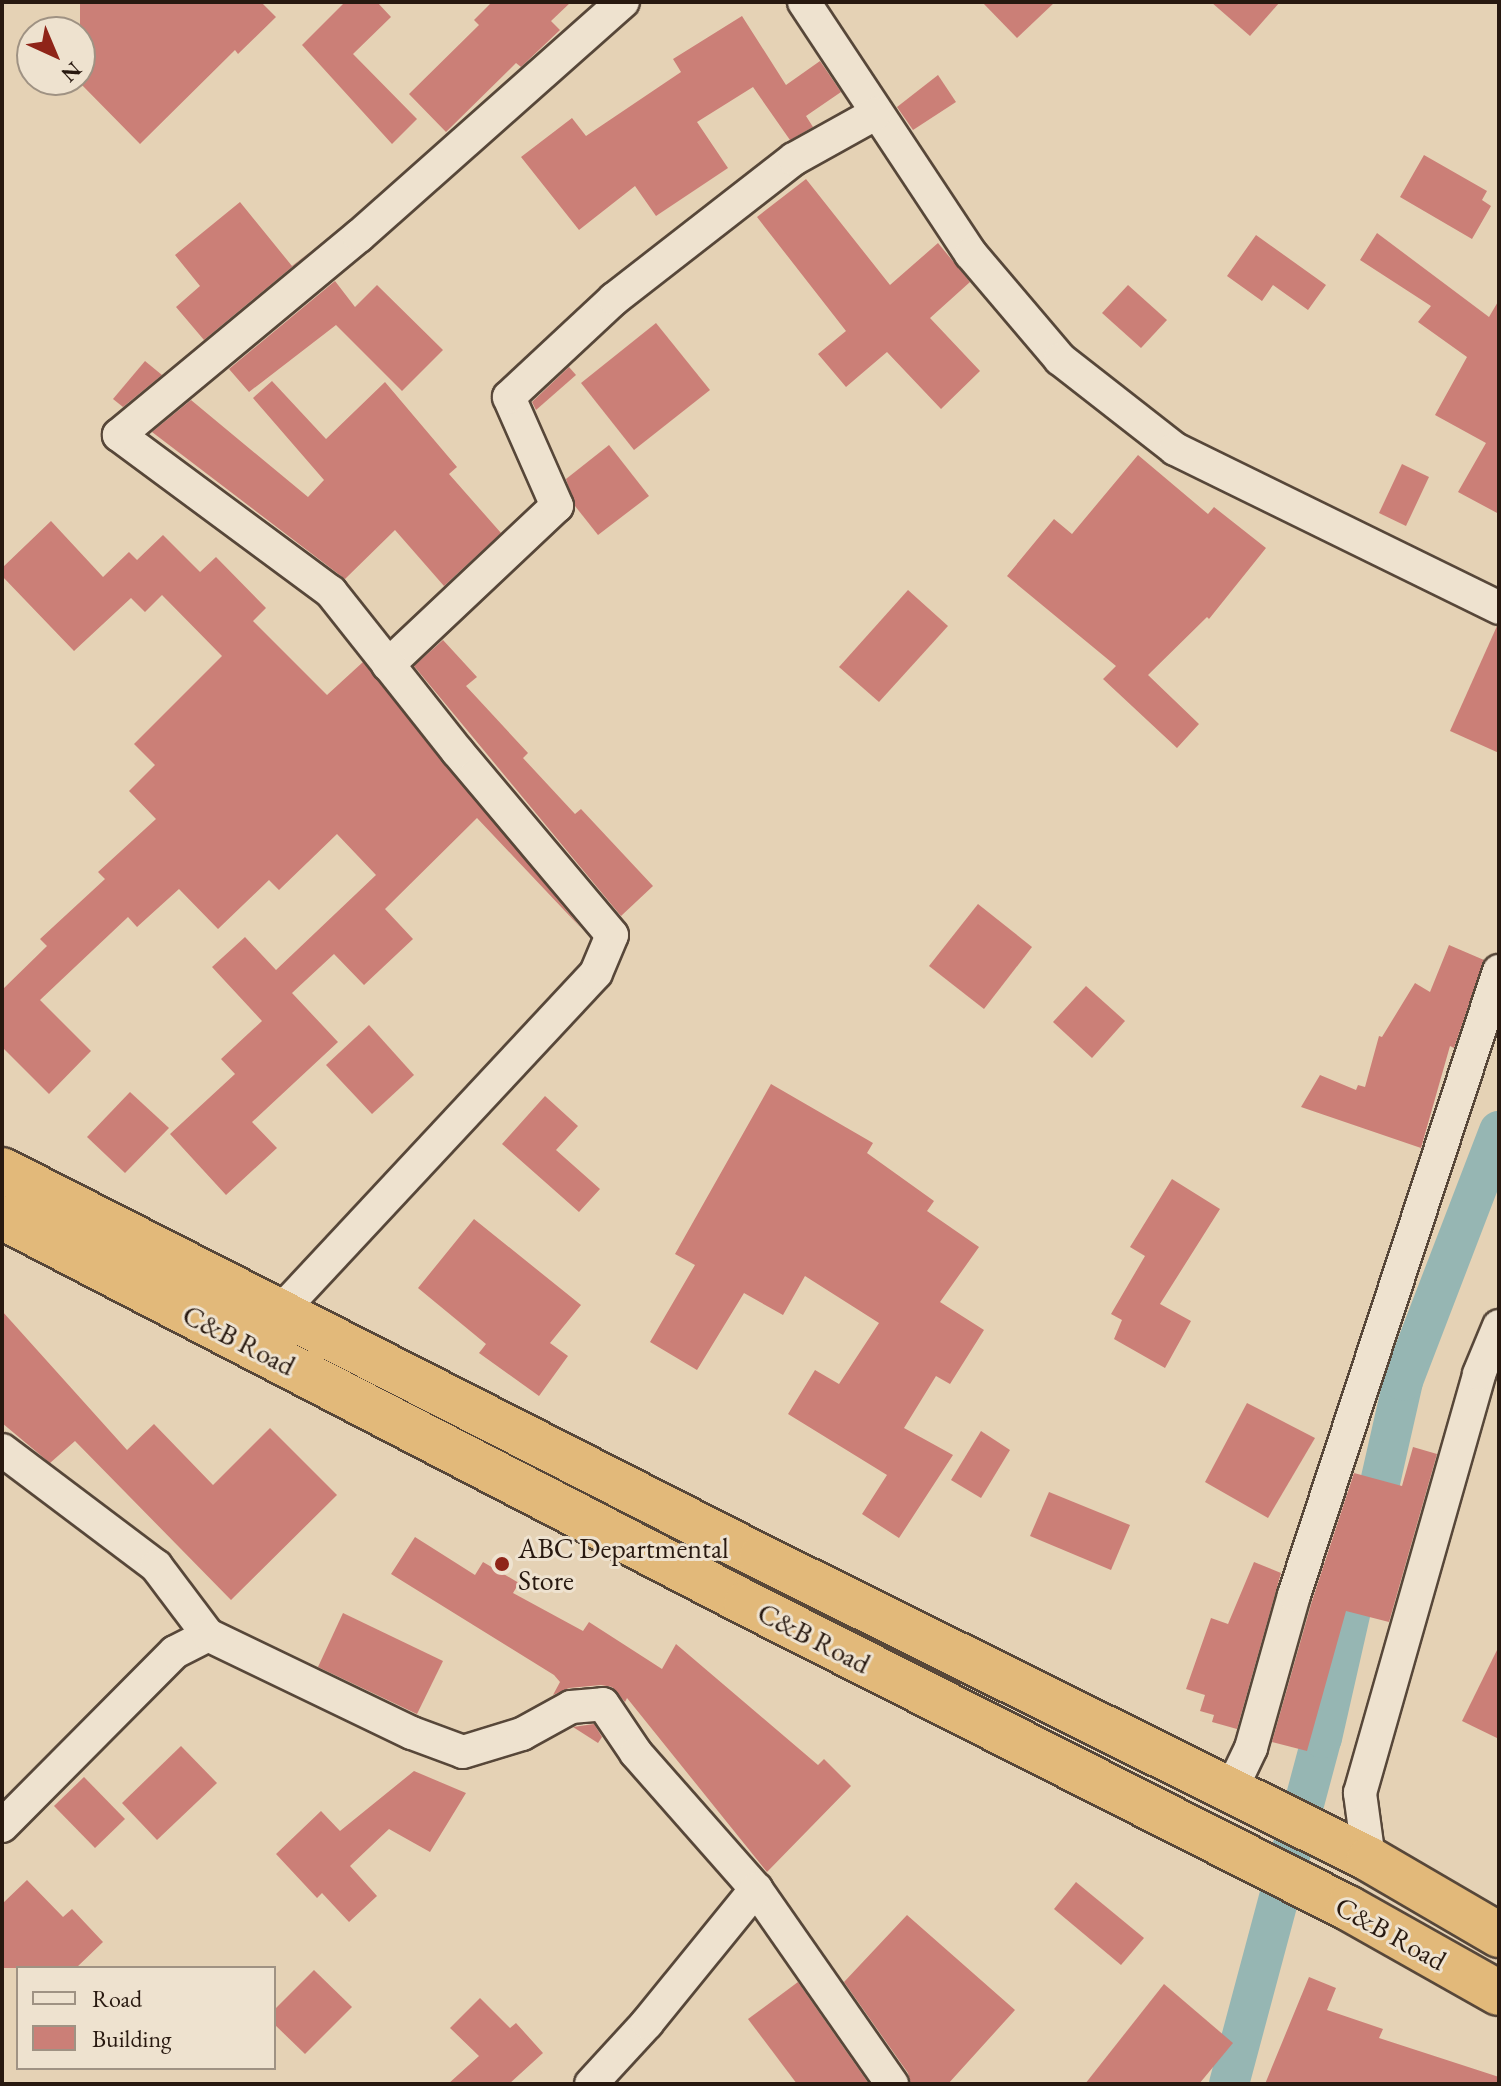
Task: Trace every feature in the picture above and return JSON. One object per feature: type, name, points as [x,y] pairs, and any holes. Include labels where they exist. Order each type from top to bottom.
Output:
[{"type":"highway","name":"C&B Road","points":[[2,1170],[1230,1792],[1369,1859],[1499,1935]]},
{"type":"highway","name":"C&B Road","points":[[2,1217],[1211,1841],[1348,1908],[1499,1993]]},
{"type":"street","points":[[280,1312],[596,973],[612,935],[331,592],[119,435],[359,236],[623,2]]},
{"type":"street","points":[[804,2],[823,27],[875,114],[971,254],[1060,359],[1175,449],[1499,608]]},
{"type":"street","points":[[388,665],[557,506],[509,397],[614,299],[782,168],[875,114]]},
{"type":"street","points":[[1230,1792],[1251,1748],[1298,1581],[1499,971]]},
{"type":"street","points":[[1369,1859],[1360,1793],[1479,1374],[1499,1326]]},
{"type":"street","points":[[2,1450],[156,1566],[208,1635],[412,1733],[463,1752],[522,1734],[571,1707],[603,1704],[636,1753],[756,1889],[892,2084]]},
{"type":"street","points":[[2,1826],[175,1652],[208,1635]]},
{"type":"street","points":[[591,2084],[647,2023],[756,1889]]},
{"type":"building","points":[[80,2],[261,2],[276,17],[238,54],[235,50],[140,144],[93,96],[96,96],[96,16],[80,16]]},
{"type":"building","points":[[345,2],[377,2],[391,17],[353,54],[417,119],[392,144],[302,45]]},
{"type":"building","points":[[492,2],[571,2],[551,21],[560,30],[521,67],[516,63],[446,132],[409,94],[479,25],[474,20]]},
{"type":"building","points":[[982,2],[1055,2],[1017,38]]},
{"type":"building","points":[[1211,2],[1280,2],[1250,36]]},
{"type":"building","points":[[742,16],[786,85],[820,61],[841,92],[806,116],[813,127],[790,140],[753,87],[697,122],[728,168],[656,216],[635,186],[579,230],[521,157],[572,118],[586,136],[681,72],[673,59]]},
{"type":"building","points":[[938,75],[956,102],[913,130],[897,107]]},
{"type":"building","points":[[1424,155],[1487,191],[1482,200],[1491,206],[1472,239],[1400,197]]},
{"type":"building","points":[[806,179],[890,285],[938,243],[970,282],[930,318],[980,371],[941,409],[887,352],[846,387],[818,354],[846,331],[757,217]]},
{"type":"building","points":[[240,202],[292,266],[310,252],[204,340],[176,307],[200,286],[175,255]]},
{"type":"building","points":[[1377,233],[1489,317],[1499,300],[1499,514],[1458,492],[1486,443],[1435,415],[1467,357],[1418,322],[1431,306],[1360,260]]},
{"type":"building","points":[[1256,235],[1326,285],[1308,310],[1273,285],[1262,301],[1227,276]]},
{"type":"building","points":[[335,281],[355,307],[377,285],[443,350],[402,391],[336,325],[249,392],[229,369]]},
{"type":"building","points":[[1128,285],[1167,320],[1141,348],[1102,313]]},
{"type":"building","points":[[656,323],[710,390],[634,450],[581,383]]},
{"type":"building","points":[[145,361],[162,375],[123,407],[113,399]]},
{"type":"building","points":[[569,367],[576,375],[536,410],[532,402]]},
{"type":"building","points":[[272,381],[326,439],[385,382],[457,467],[449,474],[501,533],[444,586],[395,530],[345,579],[152,432],[191,400],[308,497],[324,480],[253,398]]},
{"type":"building","points":[[609,445],[649,496],[598,535],[575,506],[566,479]]},
{"type":"building","points":[[1138,455],[1208,514],[1214,507],[1266,548],[1209,619],[1207,617],[1148,675],[1199,724],[1177,748],[1103,679],[1116,666],[1007,576],[1054,519],[1072,534]]},
{"type":"building","points":[[1402,464],[1429,477],[1406,526],[1379,513]]},
{"type":"building","points":[[51,521],[103,577],[129,552],[137,560],[163,535],[200,572],[216,557],[266,608],[253,621],[327,695],[363,662],[581,928],[477,818],[385,909],[413,939],[364,985],[334,954],[292,993],[338,1042],[252,1122],[277,1148],[226,1195],[170,1134],[235,1074],[221,1059],[262,1021],[212,967],[245,937],[276,970],[376,875],[337,834],[279,890],[269,880],[218,929],[179,889],[137,927],[128,917],[40,1000],[91,1051],[49,1094],[2,1047],[2,990],[47,946],[40,939],[105,879],[98,872],[156,819],[129,791],[155,765],[134,744],[222,656],[162,595],[145,612],[131,598],[74,651],[2,576],[2,568]]},
{"type":"building","points":[[908,590],[948,626],[879,702],[839,667]]},
{"type":"building","points":[[1499,627],[1499,753],[1450,731]]},
{"type":"building","points":[[443,640],[477,677],[466,686],[528,753],[523,758],[575,814],[581,809],[653,886],[621,916],[414,666]]},
{"type":"building","points":[[978,904],[1032,947],[984,1009],[929,966]]},
{"type":"building","points":[[1449,945],[1484,960],[1454,1048],[1450,1046],[1421,1148],[1301,1107],[1320,1075],[1356,1090],[1358,1085],[1365,1087],[1379,1036],[1382,1037],[1415,983],[1430,992]]},
{"type":"building","points":[[1086,986],[1125,1021],[1092,1058],[1053,1022]]},
{"type":"building","points":[[369,1025],[414,1075],[372,1114],[326,1065]]},
{"type":"building","points":[[771,1084],[873,1143],[867,1153],[934,1201],[927,1211],[979,1247],[940,1302],[984,1330],[950,1384],[936,1376],[904,1428],[953,1455],[899,1538],[862,1514],[887,1475],[788,1414],[815,1370],[839,1384],[879,1323],[805,1276],[783,1315],[744,1293],[697,1370],[650,1342],[695,1265],[675,1254]]},
{"type":"building","points":[[130,1092],[169,1128],[125,1173],[87,1137]]},
{"type":"building","points":[[545,1096],[578,1126],[556,1150],[600,1189],[579,1212],[502,1144]]},
{"type":"building","points":[[1172,1179],[1220,1209],[1160,1304],[1191,1321],[1165,1368],[1114,1339],[1122,1320],[1111,1314],[1145,1256],[1130,1247]]},
{"type":"building","points":[[474,1219],[581,1305],[550,1343],[568,1356],[539,1396],[479,1353],[486,1344],[418,1288]]},
{"type":"building","points":[[2,1311],[127,1450],[154,1424],[213,1485],[270,1428],[337,1495],[231,1600],[75,1441],[50,1463],[2,1423]]},
{"type":"building","points":[[1247,1403],[1315,1438],[1268,1518],[1205,1482]]},
{"type":"building","points":[[981,1431],[1010,1450],[981,1498],[951,1480]]},
{"type":"building","points":[[1413,1447],[1437,1454],[1389,1622],[1346,1611],[1307,1751],[1272,1742],[1312,1601],[1354,1473],[1402,1486]]},
{"type":"building","points":[[1049,1492],[1130,1525],[1111,1570],[1030,1536]]},
{"type":"building","points":[[415,1537],[475,1575],[483,1562],[519,1583],[513,1593],[583,1631],[589,1622],[662,1669],[676,1644],[818,1765],[824,1759],[851,1786],[767,1872],[627,1698],[625,1702],[612,1687],[601,1685],[569,1688],[553,1695],[560,1682],[554,1675],[391,1574]]},
{"type":"building","points":[[1254,1562],[1281,1573],[1237,1729],[1212,1722],[1214,1715],[1200,1711],[1205,1695],[1186,1689],[1211,1618],[1228,1624]]},
{"type":"building","points":[[343,1613],[443,1661],[417,1714],[318,1667]]},
{"type":"building","points":[[1499,1646],[1499,1739],[1462,1721]]},
{"type":"building","points":[[594,1724],[602,1737],[598,1743],[573,1727]]},
{"type":"building","points":[[181,1746],[217,1783],[157,1840],[122,1803]]},
{"type":"building","points":[[414,1771],[466,1793],[430,1852],[389,1829],[350,1866],[377,1896],[349,1922],[322,1893],[317,1898],[276,1854],[321,1811],[340,1831]]},
{"type":"building","points":[[84,1777],[125,1819],[95,1848],[54,1806]]},
{"type":"building","points":[[27,1880],[63,1917],[72,1909],[103,1942],[78,1966],[2,1968],[2,1904]]},
{"type":"building","points":[[1076,1882],[1144,1938],[1121,1965],[1054,1909]]},
{"type":"building","points":[[907,1915],[1015,2010],[948,2084],[911,2084],[908,2073],[844,1982]]},
{"type":"building","points":[[314,1970],[352,2007],[305,2054],[276,2026],[276,2008]]},
{"type":"building","points":[[1309,1977],[1336,1988],[1327,2010],[1383,2029],[1379,2038],[1499,2077],[1499,2084],[1265,2084]]},
{"type":"building","points":[[798,1982],[869,2084],[797,2084],[748,2019]]},
{"type":"building","points":[[1164,1984],[1233,2043],[1199,2084],[1085,2084]]},
{"type":"building","points":[[480,1998],[510,2028],[516,2023],[543,2053],[509,2084],[448,2084],[479,2056],[450,2028]]},
{"type":"waterway","points":[[1229,2084],[1322,1738],[1403,1381],[1499,1131]]},
{"type":"place","name":"ABC Departmental Store","points":[[502,1564]]}]
